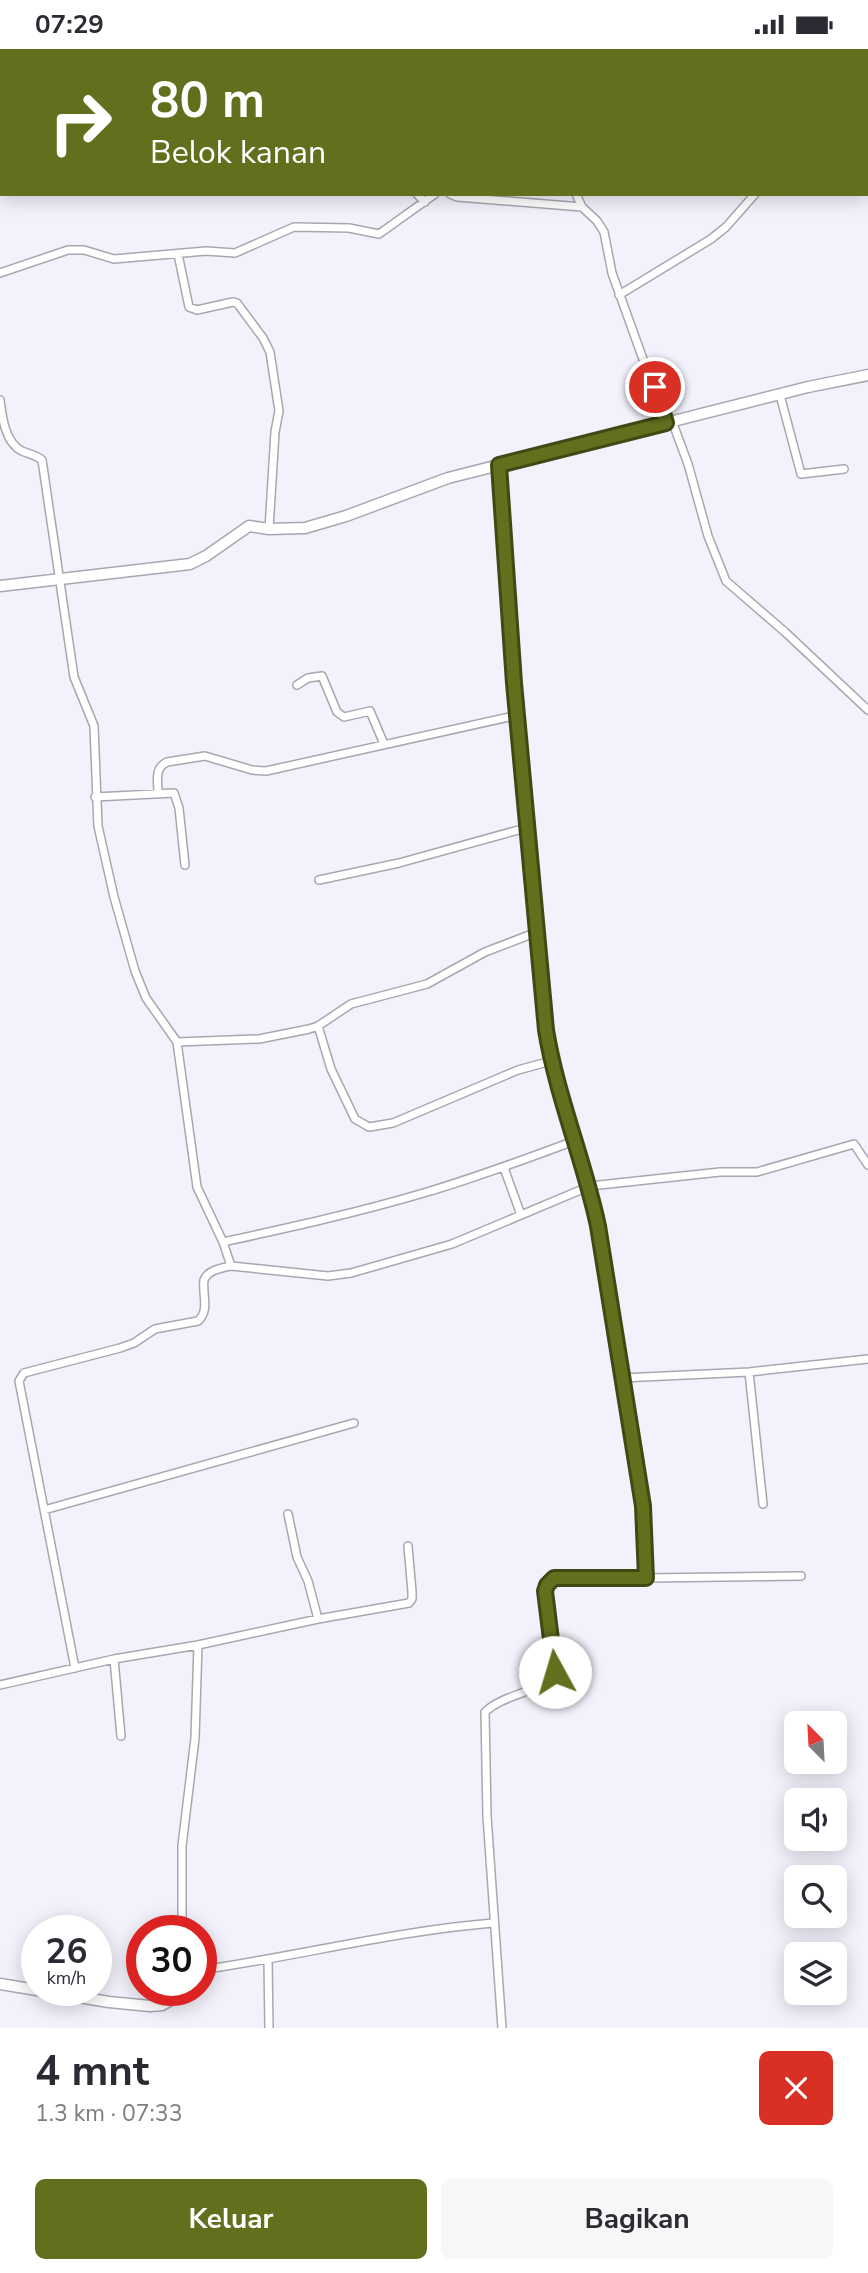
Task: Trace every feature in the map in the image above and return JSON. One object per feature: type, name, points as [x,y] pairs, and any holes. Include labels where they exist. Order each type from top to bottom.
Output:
[{"type":"street","points":[[418,196],[425,202]]},
{"type":"street","points":[[0,273],[68,250],[84,250],[114,259],[206,251],[239,253],[294,226],[358,229],[377,234],[432,196]]},
{"type":"street","points":[[455,196],[582,207]]},
{"type":"street","points":[[577,196],[582,207],[604,232],[619,295],[688,464],[708,536],[726,581],[868,710]]},
{"type":"street","points":[[619,295],[711,239],[726,227],[753,196]]},
{"type":"street","points":[[178,254],[188,307],[197,310],[237,303],[270,352],[279,411],[275,432],[269,529]]},
{"type":"street","points":[[0,586],[190,563],[206,557],[249,526],[305,529],[448,478],[779,394],[868,375]]},
{"type":"street","points":[[779,394],[801,474],[844,469]]},
{"type":"street","points":[[0,400],[2,417],[11,442],[21,451],[42,460],[58,580],[77,688],[93,726],[98,826],[114,897],[135,971],[151,1006],[177,1042],[197,1187],[223,1242],[231,1266]]},
{"type":"street","points":[[499,465],[518,715],[551,1062],[590,1186],[610,1290],[643,1506],[646,1578]]},
{"type":"street","points":[[297,685],[308,678],[322,676],[337,712],[344,717],[370,711],[384,744]]},
{"type":"street","points":[[158,793],[158,768],[167,762],[205,756],[252,770],[266,771],[518,715]]},
{"type":"street","points":[[96,797],[171,792],[176,796],[185,865]]},
{"type":"street","points":[[319,880],[399,863],[529,827]]},
{"type":"street","points":[[177,1042],[259,1039],[318,1026],[351,1003],[427,983],[485,952],[537,932]]},
{"type":"street","points":[[318,1026],[331,1069],[355,1119],[369,1126],[393,1123],[518,1070],[551,1062]]},
{"type":"street","points":[[223,1242],[304,1225],[414,1196],[504,1168],[574,1141]]},
{"type":"street","points":[[75,1668],[19,1381],[24,1373],[127,1346],[155,1329],[198,1321],[205,1310],[205,1276],[217,1269],[231,1266],[328,1276],[351,1273],[452,1244],[590,1186],[720,1172],[757,1172],[854,1143],[868,1165]]},
{"type":"street","points":[[504,1168],[521,1215]]},
{"type":"street","points":[[622,1378],[749,1372],[868,1359]]},
{"type":"street","points":[[749,1372],[763,1504]]},
{"type":"street","points":[[44,1510],[354,1423]]},
{"type":"street","points":[[288,1514],[297,1557],[308,1581],[318,1619]]},
{"type":"street","points":[[0,1685],[114,1659],[402,1605],[412,1601],[408,1546]]},
{"type":"street","points":[[502,2028],[487,1816],[486,1710],[498,1702],[544,1683],[555,1672],[545,1591],[550,1581],[554,1578],[801,1576]]},
{"type":"street","points":[[182,1915],[182,1846],[195,1738],[198,1645]]},
{"type":"street","points":[[114,1659],[121,1736]]},
{"type":"street","points":[[217,1968],[453,1926],[493,1923]]},
{"type":"street","points":[[268,1960],[270,2028]]},
{"type":"street","points":[[0,1984],[126,2004]]},
{"type":"route","points":[[555,1672],[545,1591],[550,1581],[554,1578],[646,1578],[647,1562],[643,1506],[598,1226],[590,1186],[551,1062],[546,1030],[514,683],[499,465],[666,423],[655,387]]}]
